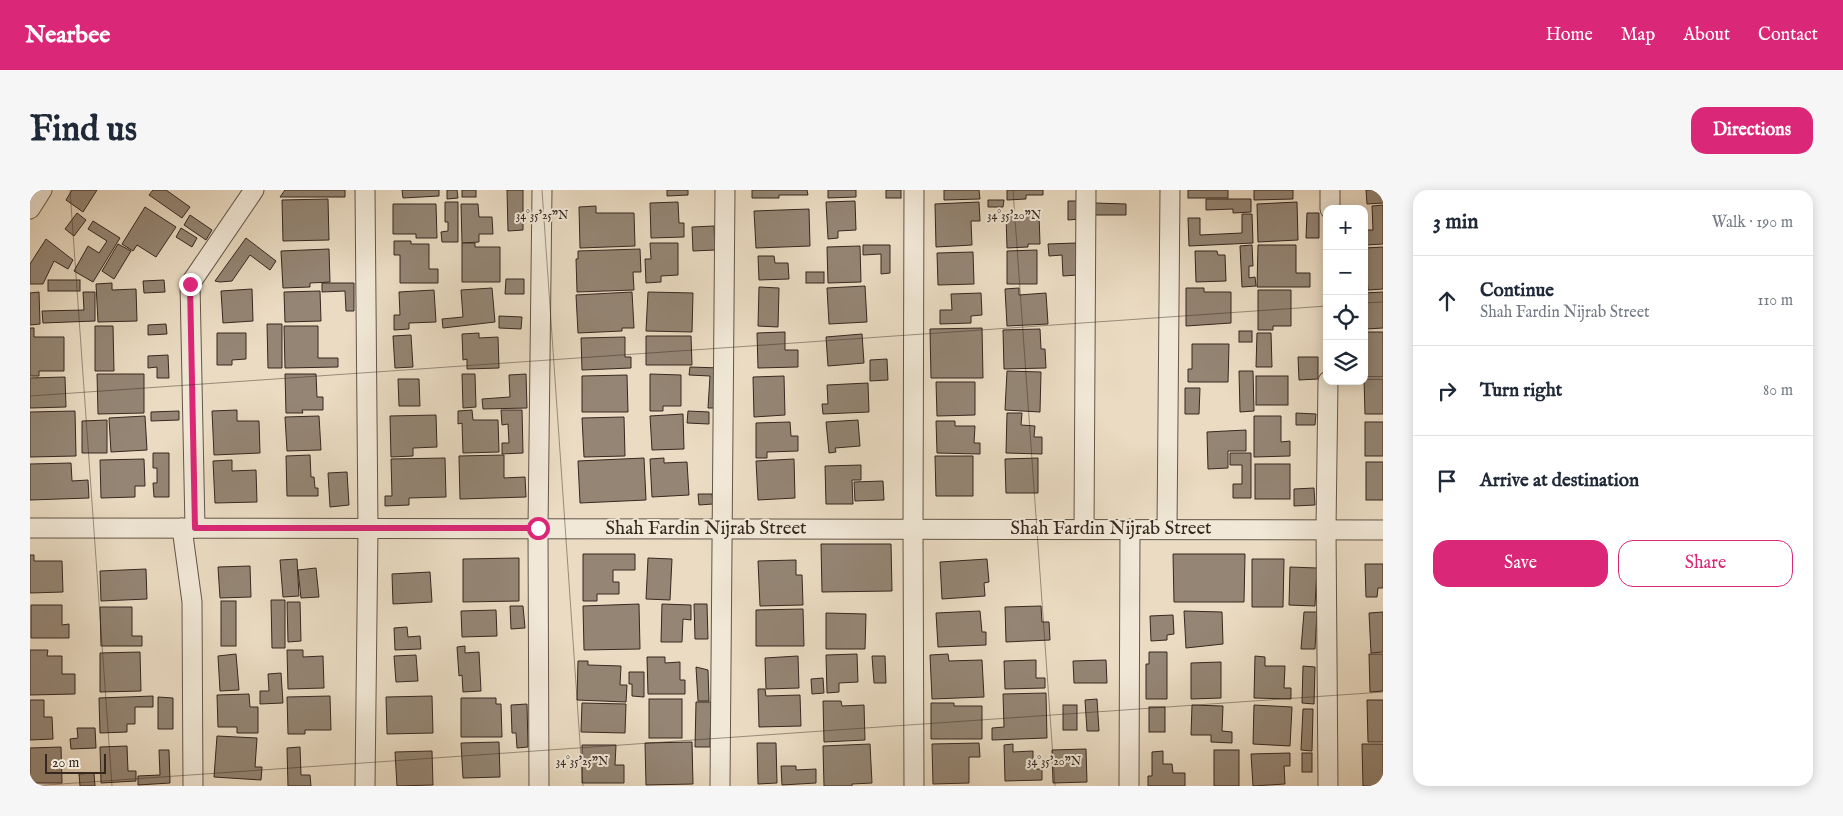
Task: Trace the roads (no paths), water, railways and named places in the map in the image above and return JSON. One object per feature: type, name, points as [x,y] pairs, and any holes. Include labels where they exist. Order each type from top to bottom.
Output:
[{"type":"street","points":[[30,209],[42,190]]},
{"type":"street","points":[[193,786],[192,602],[188,528],[190,284],[254,190]]},
{"type":"street","points":[[365,190],[368,528],[365,786]]},
{"type":"street","points":[[539,786],[538,528],[542,190]]},
{"type":"street","points":[[720,786],[725,190]]},
{"type":"street","points":[[914,190],[914,786]]},
{"type":"street","points":[[1084,529],[1086,190]]},
{"type":"street","points":[[1168,529],[1170,190]]},
{"type":"street","points":[[1330,190],[1330,205]]},
{"type":"street","points":[[1328,385],[1326,529],[1328,786]]},
{"type":"street","name":"Shah Fardin Nijrab Street","points":[[30,528],[1383,530]]},
{"type":"street","points":[[1129,786],[1130,529]]}]
